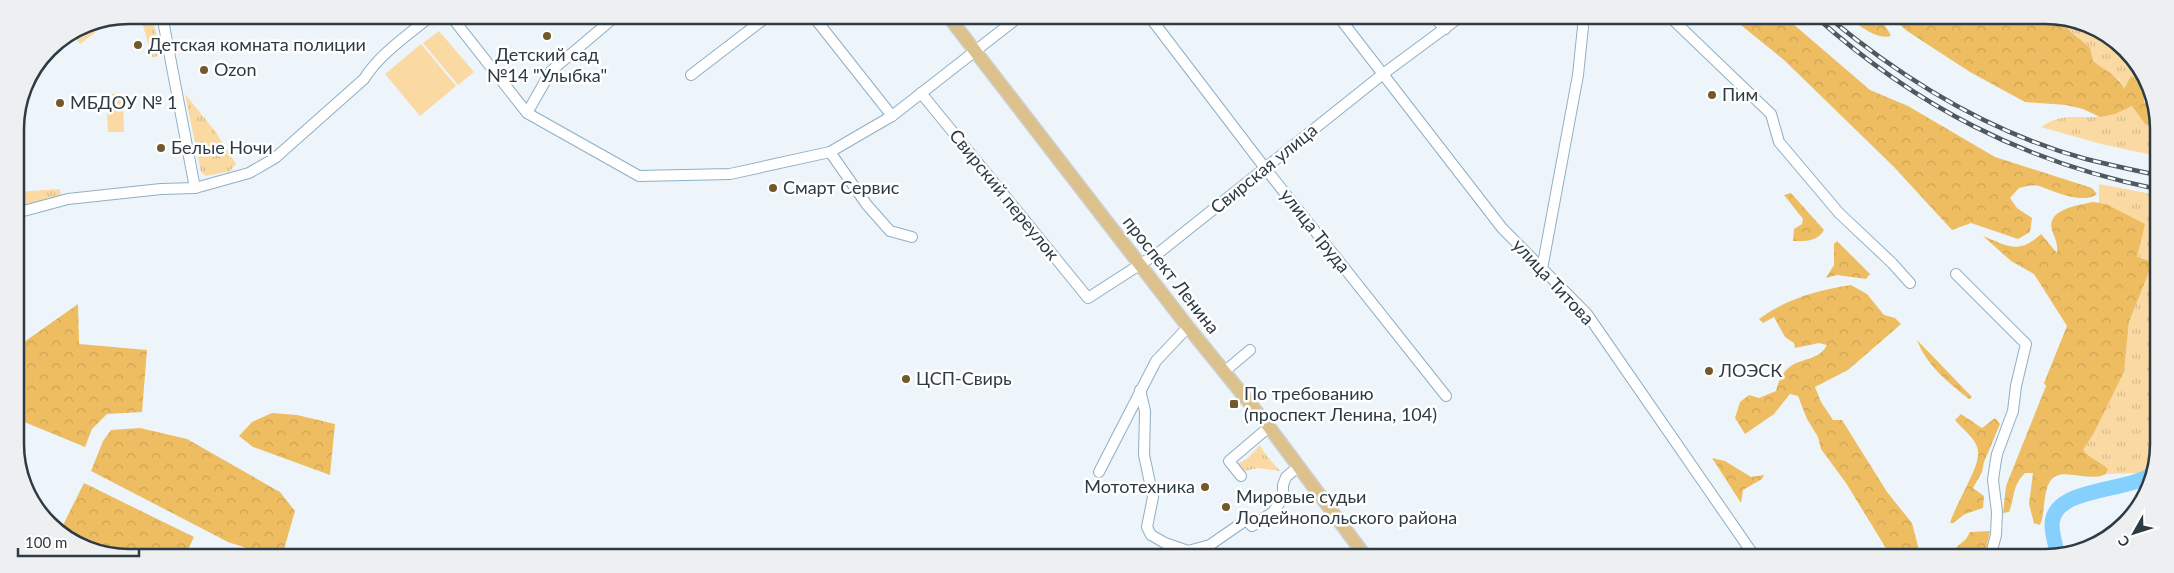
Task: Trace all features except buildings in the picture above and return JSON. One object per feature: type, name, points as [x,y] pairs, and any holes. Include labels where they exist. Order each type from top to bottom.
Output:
[{"type":"main road","name":"проспект Ленина","points":[[954,24],[1188,327],[1269,427],[1360,549]]},
{"type":"street","points":[[164,24],[195,188]]},
{"type":"street","points":[[24,211],[68,199],[160,189],[195,188],[249,173],[275,158],[364,79],[369,70],[421,24]]},
{"type":"street","points":[[457,24],[527,113],[639,176],[730,174],[830,152],[892,116],[1009,24]]},
{"type":"street","points":[[527,113],[551,70],[606,24]]},
{"type":"street","points":[[691,75],[758,24]]},
{"type":"street","points":[[819,24],[892,116]]},
{"type":"street","name":"улица Труда","points":[[1155,24],[1265,168],[1446,396]]},
{"type":"street","name":"улица Титова","points":[[1344,24],[1502,228],[1587,314],[1749,549]]},
{"type":"street","points":[[1438,24],[1441,32]]},
{"type":"street","name":"Свирская улица","points":[[1088,298],[1161,252],[1383,74],[1450,24]]},
{"type":"street","points":[[1542,269],[1576,84],[1583,24]]},
{"type":"street","points":[[1677,24],[1771,114],[1779,142],[1839,213],[1892,263],[1910,283]]},
{"type":"street","name":"Свирский переулок","points":[[921,93],[1088,298]]},
{"type":"street","points":[[830,152],[867,205],[890,231],[912,237]]},
{"type":"street","points":[[1956,274],[2026,344],[2016,386],[2014,410],[1997,454],[1995,466],[1993,480],[1997,512],[1996,535],[1992,549]]},
{"type":"street","points":[[1099,472],[1156,361],[1188,327]]},
{"type":"street","points":[[1225,371],[1250,350]]},
{"type":"street","points":[[1140,390],[1145,411],[1144,455],[1153,497],[1147,528],[1151,535],[1165,543],[1182,549]]},
{"type":"street","points":[[1241,476],[1229,460],[1269,427]]},
{"type":"street","points":[[1195,549],[1210,545],[1246,520],[1252,526],[1273,512],[1283,498],[1283,485],[1286,477],[1299,466]]},
{"type":"green space","points":[[143,24],[154,24],[161,56],[152,57]]},
{"type":"green space","points":[[1740,24],[1793,24],[1870,90],[1908,106],[1995,157],[2092,188],[2097,194],[2091,197],[2076,198],[2037,185],[2019,188],[2010,198],[2017,208],[2032,218],[2030,232],[2018,239],[1971,223],[1952,230],[1894,167],[1784,60]]},
{"type":"green space","points":[[1858,24],[1882,24],[1891,36],[1880,36]]},
{"type":"green space","points":[[1899,24],[2045,24],[2064,26],[2090,48],[2093,61],[2115,77],[2124,89],[2131,76],[2137,79],[2145,94],[2144,102],[2147,105],[2150,126],[2145,124],[2132,106],[2115,114],[2100,117],[2083,109],[2066,105],[2025,102],[1970,72]]},
{"type":"green space","points":[[2063,26],[2079,29],[2104,41],[2129,65],[2137,79],[2131,76],[2124,90],[2119,79],[2093,61],[2077,36]]},
{"type":"green space","points":[[93,30],[95,33],[80,44],[75,38]]},
{"type":"green space","points":[[439,31],[474,72],[458,85],[423,43]]},
{"type":"green space","points":[[421,44],[456,86],[420,116],[385,74]]},
{"type":"green space","points":[[106,94],[123,94],[124,132],[108,132]]},
{"type":"green space","points":[[185,94],[215,131],[236,164],[230,171],[206,176],[201,172]]},
{"type":"green space","points":[[2132,106],[2145,124],[2150,126],[2150,154],[2101,144],[2041,127],[2057,119],[2093,117],[2117,112]]},
{"type":"green space","points":[[2099,184],[2150,194],[2150,261],[2137,257],[2106,204],[2099,203]]},
{"type":"green space","points":[[60,189],[61,196],[24,205],[24,191]]},
{"type":"green space","points":[[1791,193],[1824,230],[1815,239],[1793,241],[1794,229],[1802,224],[1803,219],[1784,195]]},
{"type":"green space","points":[[2093,202],[2106,204],[2145,224],[2137,257],[2150,261],[2150,270],[2129,322],[2124,372],[2094,433],[2083,450],[2108,469],[2106,474],[2092,477],[2069,474],[2056,476],[2051,480],[2046,491],[2040,525],[2034,523],[2029,504],[2033,473],[2025,473],[2021,478],[2016,487],[2009,512],[2003,513],[2006,486],[2046,386],[2044,383],[2067,326],[2034,274],[2011,261],[1983,236],[2013,247],[2026,245],[2041,234],[2057,253],[2057,244],[2051,223],[2059,213],[2072,207]]},
{"type":"green space","points":[[1837,241],[1870,274],[1866,279],[1837,275],[1826,278],[1834,265],[1834,244]]},
{"type":"green space","points":[[2150,270],[2150,451],[2147,469],[2139,473],[2106,474],[2108,469],[2082,451],[2094,433],[2124,372],[2129,322]]},
{"type":"green space","points":[[1851,285],[1867,294],[1884,315],[1895,318],[1901,324],[1848,370],[1815,387],[1821,402],[1833,420],[1842,420],[1887,492],[1912,523],[1919,549],[1886,549],[1846,483],[1821,449],[1818,437],[1807,419],[1798,396],[1790,394],[1774,414],[1745,434],[1735,418],[1740,402],[1749,395],[1759,398],[1776,391],[1786,370],[1793,364],[1822,352],[1827,345],[1819,343],[1795,348],[1794,343],[1785,337],[1774,317],[1763,323],[1759,319],[1791,301],[1826,290]]},
{"type":"green space","points":[[78,304],[79,344],[147,350],[142,412],[107,414],[92,429],[85,447],[24,422],[24,342]]},
{"type":"green space","points":[[1917,340],[1972,397],[1969,399],[1939,373],[1926,358]]},
{"type":"green space","points":[[272,413],[297,415],[335,424],[330,475],[253,447],[239,436],[252,422]]},
{"type":"green space","points":[[1961,414],[1982,428],[1995,418],[2000,424],[1984,462],[1982,472],[1973,488],[1984,496],[1983,508],[1965,514],[1953,523],[1950,523],[1976,466],[1978,457],[1975,442],[1955,420]]},
{"type":"green space","points":[[140,428],[187,439],[280,492],[295,511],[284,549],[250,549],[228,542],[91,471],[103,441],[111,430]]},
{"type":"green space","points":[[1260,445],[1280,471],[1258,468],[1244,471],[1237,464],[1247,459]]},
{"type":"green space","points":[[1712,458],[1725,461],[1751,477],[1764,475],[1762,479],[1743,490],[1741,503]]},
{"type":"green space","points":[[84,483],[194,537],[188,549],[115,548],[95,544],[76,535],[63,526]]},
{"type":"green space","points":[[1990,531],[1986,549],[1954,549],[1966,539],[1970,532]]},
{"type":"waterway","points":[[2056,548],[2052,525],[2055,512],[2064,503],[2078,497],[2144,478]]},
{"type":"railway","points":[[1824,24],[1893,78],[1933,104],[1975,127],[2062,163],[2108,178],[2150,187]]},
{"type":"railway","points":[[1837,24],[1918,83],[1982,119],[2050,148],[2086,159],[2150,173]]},
{"type":"place","name":"Детский сад №14 \"Улыбка\"","points":[[547,36]]},
{"type":"place","name":"Детская комната полиции","points":[[138,45]]},
{"type":"place","name":"Ozon","points":[[204,70]]},
{"type":"place","name":"Пим","points":[[1712,95]]},
{"type":"place","name":"МБДОУ № 1","points":[[60,103]]},
{"type":"place","name":"Белые Ночи","points":[[161,148]]},
{"type":"place","name":"Смарт Сервис","points":[[773,188]]},
{"type":"place","name":"ЛОЭСК","points":[[1709,371]]},
{"type":"place","name":"ЦСП-Свирь","points":[[906,379]]},
{"type":"place","name":"По требованию (проспект Ленина, 104)","points":[[1234,404]]},
{"type":"place","name":"Мототехника","points":[[1205,487]]},
{"type":"place","name":"Мировые судьи Лодейнопольского района","points":[[1226,507]]}]
